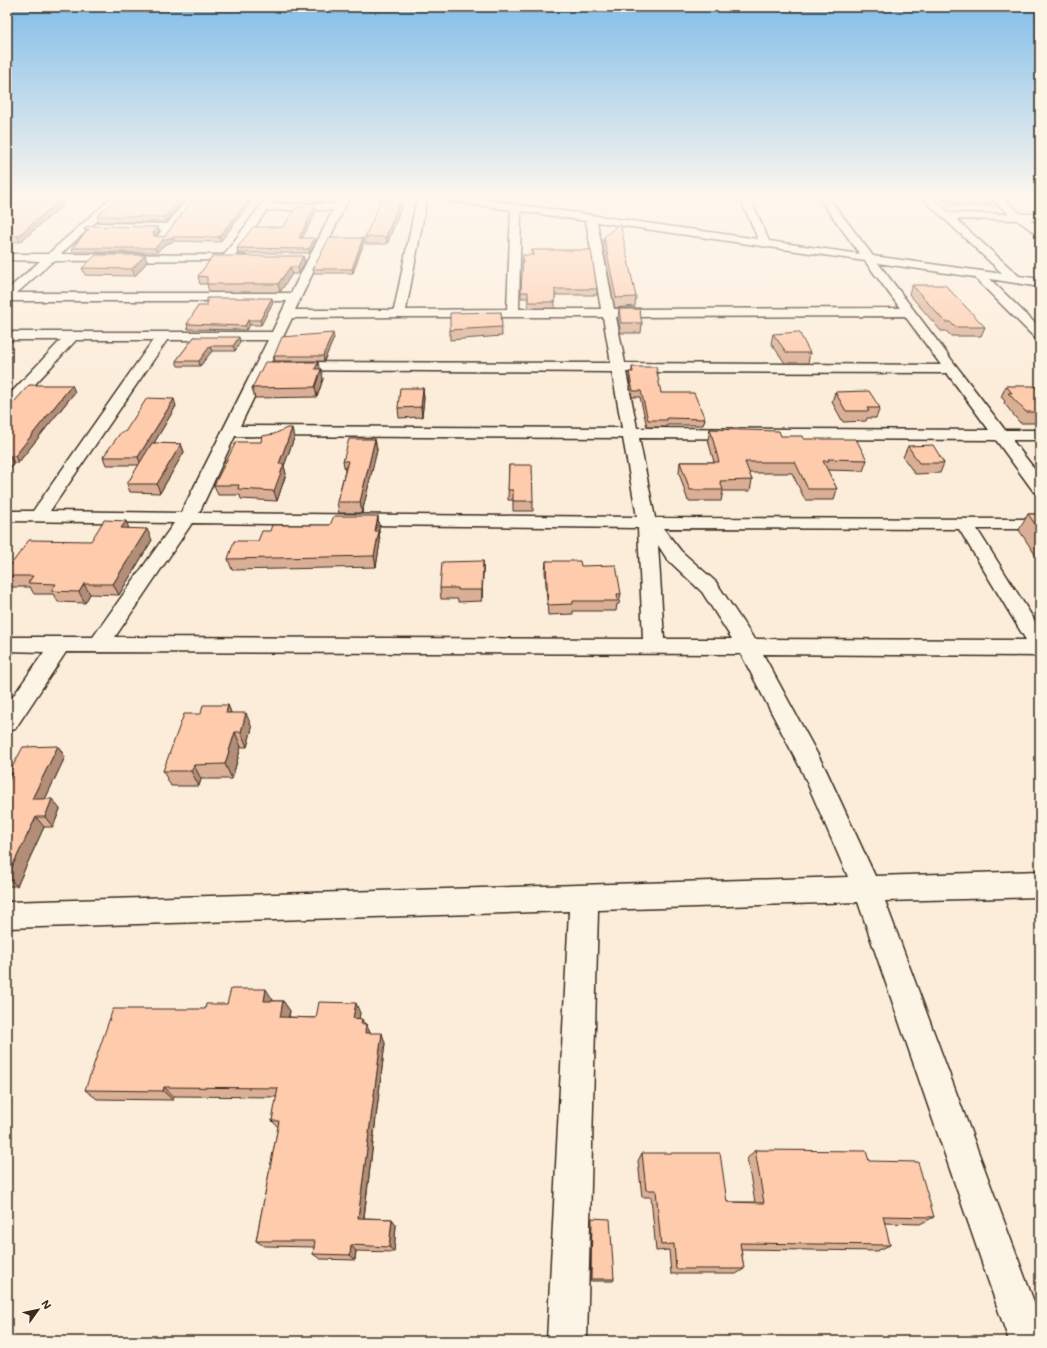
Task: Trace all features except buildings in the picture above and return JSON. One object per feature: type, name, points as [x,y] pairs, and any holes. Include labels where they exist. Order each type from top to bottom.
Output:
[{"type":"street","points":[[7,297],[47,261]]},
{"type":"street","points":[[99,644],[186,518],[288,314],[296,297],[307,261]]},
{"type":"street","points":[[399,314],[410,261]]},
{"type":"street","points":[[513,314],[514,261]]},
{"type":"street","points":[[599,261],[647,523],[654,647]]},
{"type":"street","points":[[872,261],[1040,488]]},
{"type":"street","points":[[890,261],[1040,283]]},
{"type":"street","points":[[994,261],[1014,279]]},
{"type":"street","points":[[978,274],[1040,335]]},
{"type":"street","points":[[7,297],[296,297]]},
{"type":"street","points":[[288,314],[910,312]]},
{"type":"street","points":[[7,336],[276,336]]},
{"type":"street","points":[[7,406],[71,337]]},
{"type":"street","points":[[38,516],[162,337]]},
{"type":"street","points":[[262,366],[952,369]]},
{"type":"street","points":[[230,431],[1040,435]]},
{"type":"street","points":[[7,516],[647,523],[1040,524]]},
{"type":"street","points":[[647,523],[662,538],[674,554],[709,588],[748,647],[814,770],[867,889],[1029,1341]]},
{"type":"street","points":[[964,524],[1040,647]]},
{"type":"street","points":[[7,644],[1040,647]]},
{"type":"street","points":[[7,723],[60,644]]},
{"type":"street","points":[[7,915],[1040,884]]},
{"type":"street","points":[[567,1341],[584,898]]}]
